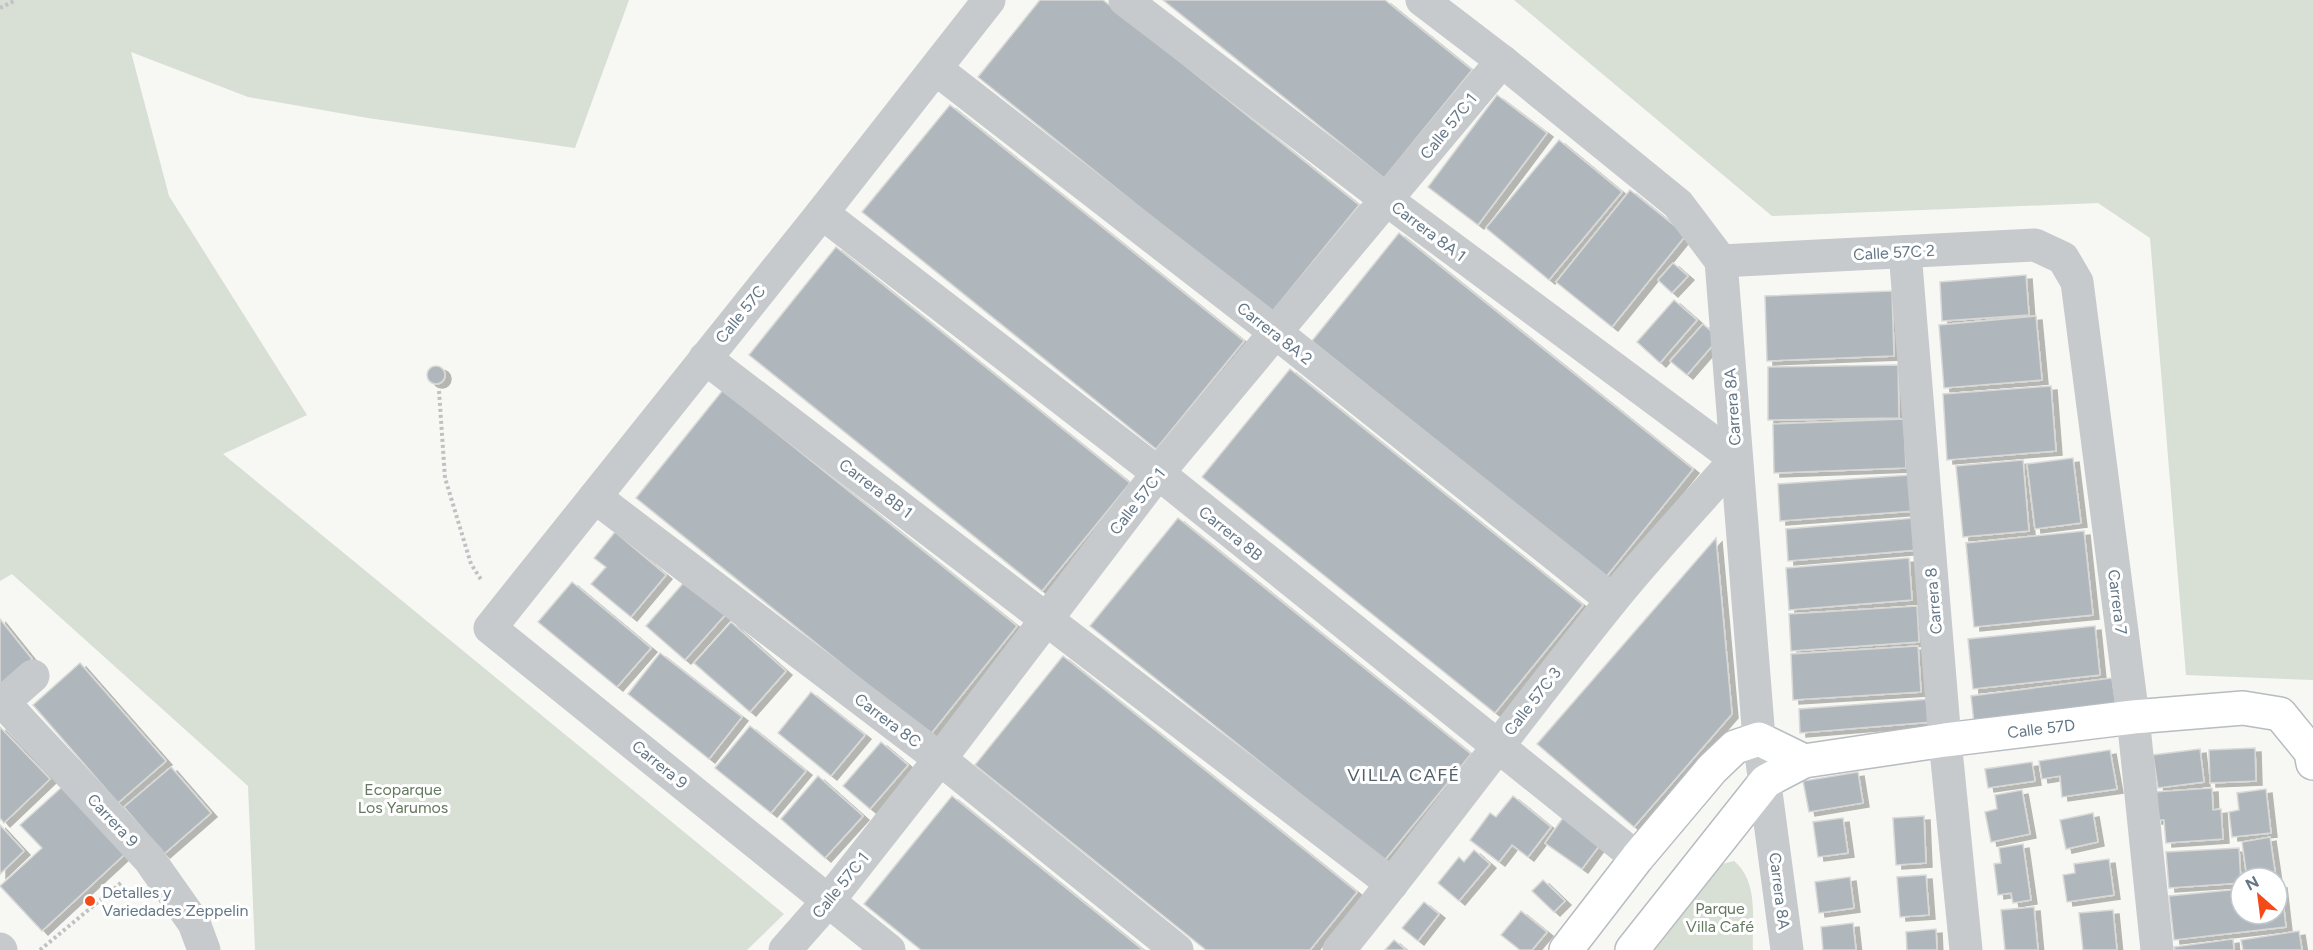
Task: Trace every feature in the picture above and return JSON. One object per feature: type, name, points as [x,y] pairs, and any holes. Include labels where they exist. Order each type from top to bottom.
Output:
[{"type":"street","name":"Calle 57C","points":[[496,620],[822,213],[989,0]]},
{"type":"street","name":"Carrera 8A 1","points":[[1125,0],[1387,200],[1736,459]]},
{"type":"street","points":[[1422,0],[1502,61],[1678,204],[1722,261]]},
{"type":"street","name":"Calle 57C 1","points":[[785,950],[830,900],[1158,473],[1502,61]]},
{"type":"street","name":"Carrera 8A 2","points":[[936,69],[1275,332],[1612,600]]},
{"type":"street","name":"Carrera 8B","points":[[822,213],[1158,473],[1637,858]]},
{"type":"street","name":"Calle 57C 2","points":[[1722,261],[2035,245],[2063,258]]},
{"type":"street","name":"Carrera 8","points":[[1905,252],[1945,740],[1966,950]]},
{"type":"street","name":"Carrera 7","points":[[2063,258],[2077,282],[2133,717],[2157,950]]},
{"type":"street","name":"Carrera 8A","points":[[1722,261],[1759,740],[1787,950]]},
{"type":"street","name":"Carrera 8B 1","points":[[705,358],[1046,619]]},
{"type":"street","name":"Calle 57C 3","points":[[1339,950],[1612,600],[1736,459]]},
{"type":"street","name":"Carrera 8C","points":[[595,496],[940,759],[1177,950]]},
{"type":"street","points":[[1046,619],[1392,884]]},
{"type":"street","name":"Carrera 9","points":[[496,620],[889,950]]},
{"type":"street","points":[[2,704],[33,676]]},
{"type":"street","name":"Carrera 9","points":[[2,704],[149,859],[194,923],[204,950]]},
{"type":"street","name":"Calle 57D","points":[[1632,950],[1766,782],[1804,761],[1945,740],[2133,717],[2243,708],[2280,714],[2311,752],[2313,763]]},
{"type":"street","points":[[1566,950],[1637,858],[1712,769],[1735,747],[1759,740],[1804,761]]},
{"type":"path","points":[[0,8],[16,0]]},
{"type":"path","points":[[439,391],[445,478],[471,564],[496,620]]},
{"type":"path","points":[[40,950],[149,859]]},
{"type":"green space","name":"Ecoparque Los Yarumos","points":[[0,0],[629,0],[575,148],[368,118],[248,97],[131,52],[169,196],[307,415],[223,454],[784,914],[747,950],[255,950],[248,786],[12,574],[0,581]]},
{"type":"green space","points":[[1514,0],[2313,0],[2313,680],[2186,675],[2150,238],[2098,203],[1772,216]]},
{"type":"green space","name":"Parque Villa Café","points":[[1734,861],[1742,869],[1751,890],[1753,950],[1655,950],[1722,864]]},
{"type":"building","points":[[1040,0],[1103,0],[1359,205],[1271,313],[978,77]]},
{"type":"building","points":[[1163,0],[1385,0],[1472,70],[1384,178]]},
{"type":"building","points":[[1497,95],[1547,133],[1478,225],[1428,187]]},
{"type":"building","points":[[950,105],[1244,341],[1156,449],[862,212]]},
{"type":"building","points":[[1559,140],[1622,192],[1549,280],[1486,228]]},
{"type":"building","points":[[1630,190],[1686,235],[1612,327],[1556,282]]},
{"type":"building","points":[[1399,233],[1693,469],[1606,577],[1312,341]]},
{"type":"building","points":[[836,247],[1130,483],[1042,591],[749,355]]},
{"type":"building","points":[[1673,263],[1688,276],[1672,293],[1658,280]]},
{"type":"building","points":[[2026,275],[2029,315],[1942,321],[1940,282]]},
{"type":"building","points":[[1892,291],[1894,356],[1767,361],[1765,296]]},
{"type":"building","points":[[1674,300],[1697,320],[1660,363],[1637,342]]},
{"type":"building","points":[[2036,316],[2042,380],[1944,388],[1939,325]]},
{"type":"building","points":[[1703,324],[1719,338],[1687,375],[1670,361]]},
{"type":"building","points":[[1898,365],[1899,418],[1768,420],[1768,367]]},
{"type":"building","points":[[436,366],[442,369],[445,375],[442,381],[436,384],[430,381],[427,375],[430,369]]},
{"type":"building","points":[[1290,369],[1583,605],[1495,713],[1202,477]]},
{"type":"building","points":[[2051,386],[2056,451],[1947,460],[1943,394]]},
{"type":"building","points":[[723,390],[1017,626],[930,735],[636,498]]},
{"type":"building","points":[[1904,419],[1906,468],[1774,473],[1773,424]]},
{"type":"building","points":[[2073,458],[2081,523],[2035,529],[2027,464]]},
{"type":"building","points":[[2023,460],[2029,531],[1963,537],[1956,466]]},
{"type":"building","points":[[1911,475],[1914,511],[1780,521],[1778,484]]},
{"type":"building","points":[[1178,518],[1471,754],[1384,861],[1090,626]]},
{"type":"building","points":[[1915,518],[1918,550],[1788,561],[1786,529]]},
{"type":"building","points":[[2084,531],[2093,615],[1974,627],[1966,543]]},
{"type":"building","points":[[615,532],[666,575],[631,617],[591,584],[606,567],[594,558]]},
{"type":"building","points":[[1716,538],[1732,714],[1634,827],[1537,744]]},
{"type":"building","points":[[1909,558],[1912,600],[1789,610],[1786,568]]},
{"type":"building","points":[[686,580],[725,615],[685,660],[646,626]]},
{"type":"building","points":[[572,582],[651,648],[617,687],[538,622]]},
{"type":"building","points":[[1917,606],[1919,642],[1791,651],[1789,614]]},
{"type":"building","points":[[0,619],[32,659],[0,685]]},
{"type":"building","points":[[731,622],[786,671],[750,712],[694,663]]},
{"type":"building","points":[[2095,626],[2100,675],[1973,689],[1968,639]]},
{"type":"building","points":[[1918,646],[1921,692],[1793,700],[1791,654]]},
{"type":"building","points":[[660,653],[742,717],[709,759],[628,694]]},
{"type":"building","points":[[1063,656],[1357,892],[1310,950],[1206,950],[975,765]]},
{"type":"building","points":[[80,663],[166,761],[118,803],[33,705]]},
{"type":"building","points":[[2112,678],[2116,705],[1974,723],[1971,696]]},
{"type":"building","points":[[811,692],[865,735],[831,776],[778,733]]},
{"type":"building","points":[[1931,699],[1932,722],[1800,733],[1799,709]]},
{"type":"building","points":[[750,726],[806,771],[771,813],[715,768]]},
{"type":"building","points":[[0,727],[50,779],[4,823],[0,818]]},
{"type":"building","points":[[881,742],[908,765],[870,809],[843,786]]},
{"type":"building","points":[[2255,748],[2256,781],[2210,783],[2209,750]]},
{"type":"building","points":[[2200,749],[2204,782],[2158,788],[2153,755]]},
{"type":"building","points":[[2110,750],[2117,789],[2062,797],[2060,776],[2042,779],[2039,761]]},
{"type":"building","points":[[2032,762],[2035,781],[1988,788],[1985,769]]},
{"type":"building","points":[[171,767],[211,813],[164,854],[124,807]]},
{"type":"building","points":[[1858,772],[1863,803],[1809,812],[1803,781]]},
{"type":"building","points":[[818,776],[863,816],[825,858],[781,819]]},
{"type":"building","points":[[62,787],[125,854],[42,931],[0,886],[42,848],[20,825]]},
{"type":"building","points":[[2212,788],[2213,810],[2221,809],[2223,839],[2166,843],[2164,820],[2156,820],[2154,792]]},
{"type":"building","points":[[2266,789],[2271,833],[2232,837],[2229,812],[2239,810],[2237,793]]},
{"type":"building","points":[[2022,790],[2030,834],[1991,842],[1985,812],[1997,809],[1995,795]]},
{"type":"building","points":[[952,796],[1143,950],[921,950],[864,904]]},
{"type":"building","points":[[1513,796],[1551,827],[1528,857],[1512,845],[1499,862],[1470,840],[1490,813],[1496,817]]},
{"type":"building","points":[[2093,813],[2098,842],[2066,849],[2060,820]]},
{"type":"building","points":[[1565,815],[1602,842],[1582,869],[1545,843]]},
{"type":"building","points":[[1924,816],[1926,863],[1896,865],[1893,818]]},
{"type":"building","points":[[1843,818],[1848,853],[1818,857],[1813,822]]},
{"type":"building","points":[[0,825],[24,851],[0,874]]},
{"type":"building","points":[[2270,837],[2274,866],[2245,866],[2242,842]]},
{"type":"building","points":[[2023,844],[2031,900],[2013,903],[2011,893],[1998,895],[1994,864],[2001,863],[1999,848]]},
{"type":"building","points":[[2239,848],[2240,866],[2229,866],[2229,884],[2169,888],[2166,852]]},
{"type":"building","points":[[1474,850],[1490,864],[1459,901],[1438,883],[1459,857],[1464,862]]},
{"type":"building","points":[[2109,859],[2114,895],[2067,902],[2063,875],[2075,873],[2074,864]]},
{"type":"building","points":[[1926,875],[1929,915],[1900,917],[1897,877]]},
{"type":"building","points":[[1850,877],[1854,908],[1819,913],[1815,882]]},
{"type":"building","points":[[1543,880],[1565,901],[1554,912],[1532,891]]},
{"type":"building","points":[[2229,890],[2229,926],[2286,927],[2174,940],[2169,896]]},
{"type":"building","points":[[1424,902],[1439,914],[1418,941],[1402,928]]},
{"type":"building","points":[[2034,907],[2038,950],[2005,950],[2001,910]]},
{"type":"building","points":[[2113,910],[2117,950],[2083,950],[2079,913]]},
{"type":"building","points":[[1521,911],[1547,932],[1532,950],[1520,950],[1501,935]]},
{"type":"building","points":[[1853,923],[1856,950],[1823,950],[1821,927]]},
{"type":"building","points":[[1936,929],[1937,950],[1907,950],[1906,932]]},
{"type":"building","points":[[2299,931],[2302,950],[2243,950],[2241,940]]},
{"type":"building","points":[[2233,939],[2234,950],[2175,950],[2174,947]]},
{"type":"building","points":[[1394,940],[1406,950],[1385,950]]},
{"type":"place","name":"Detalles y Variedades Zeppelin","points":[[90,901]]},
{"type":"district","name":"VILLA CAFÉ","points":[[1404,775]]}]
